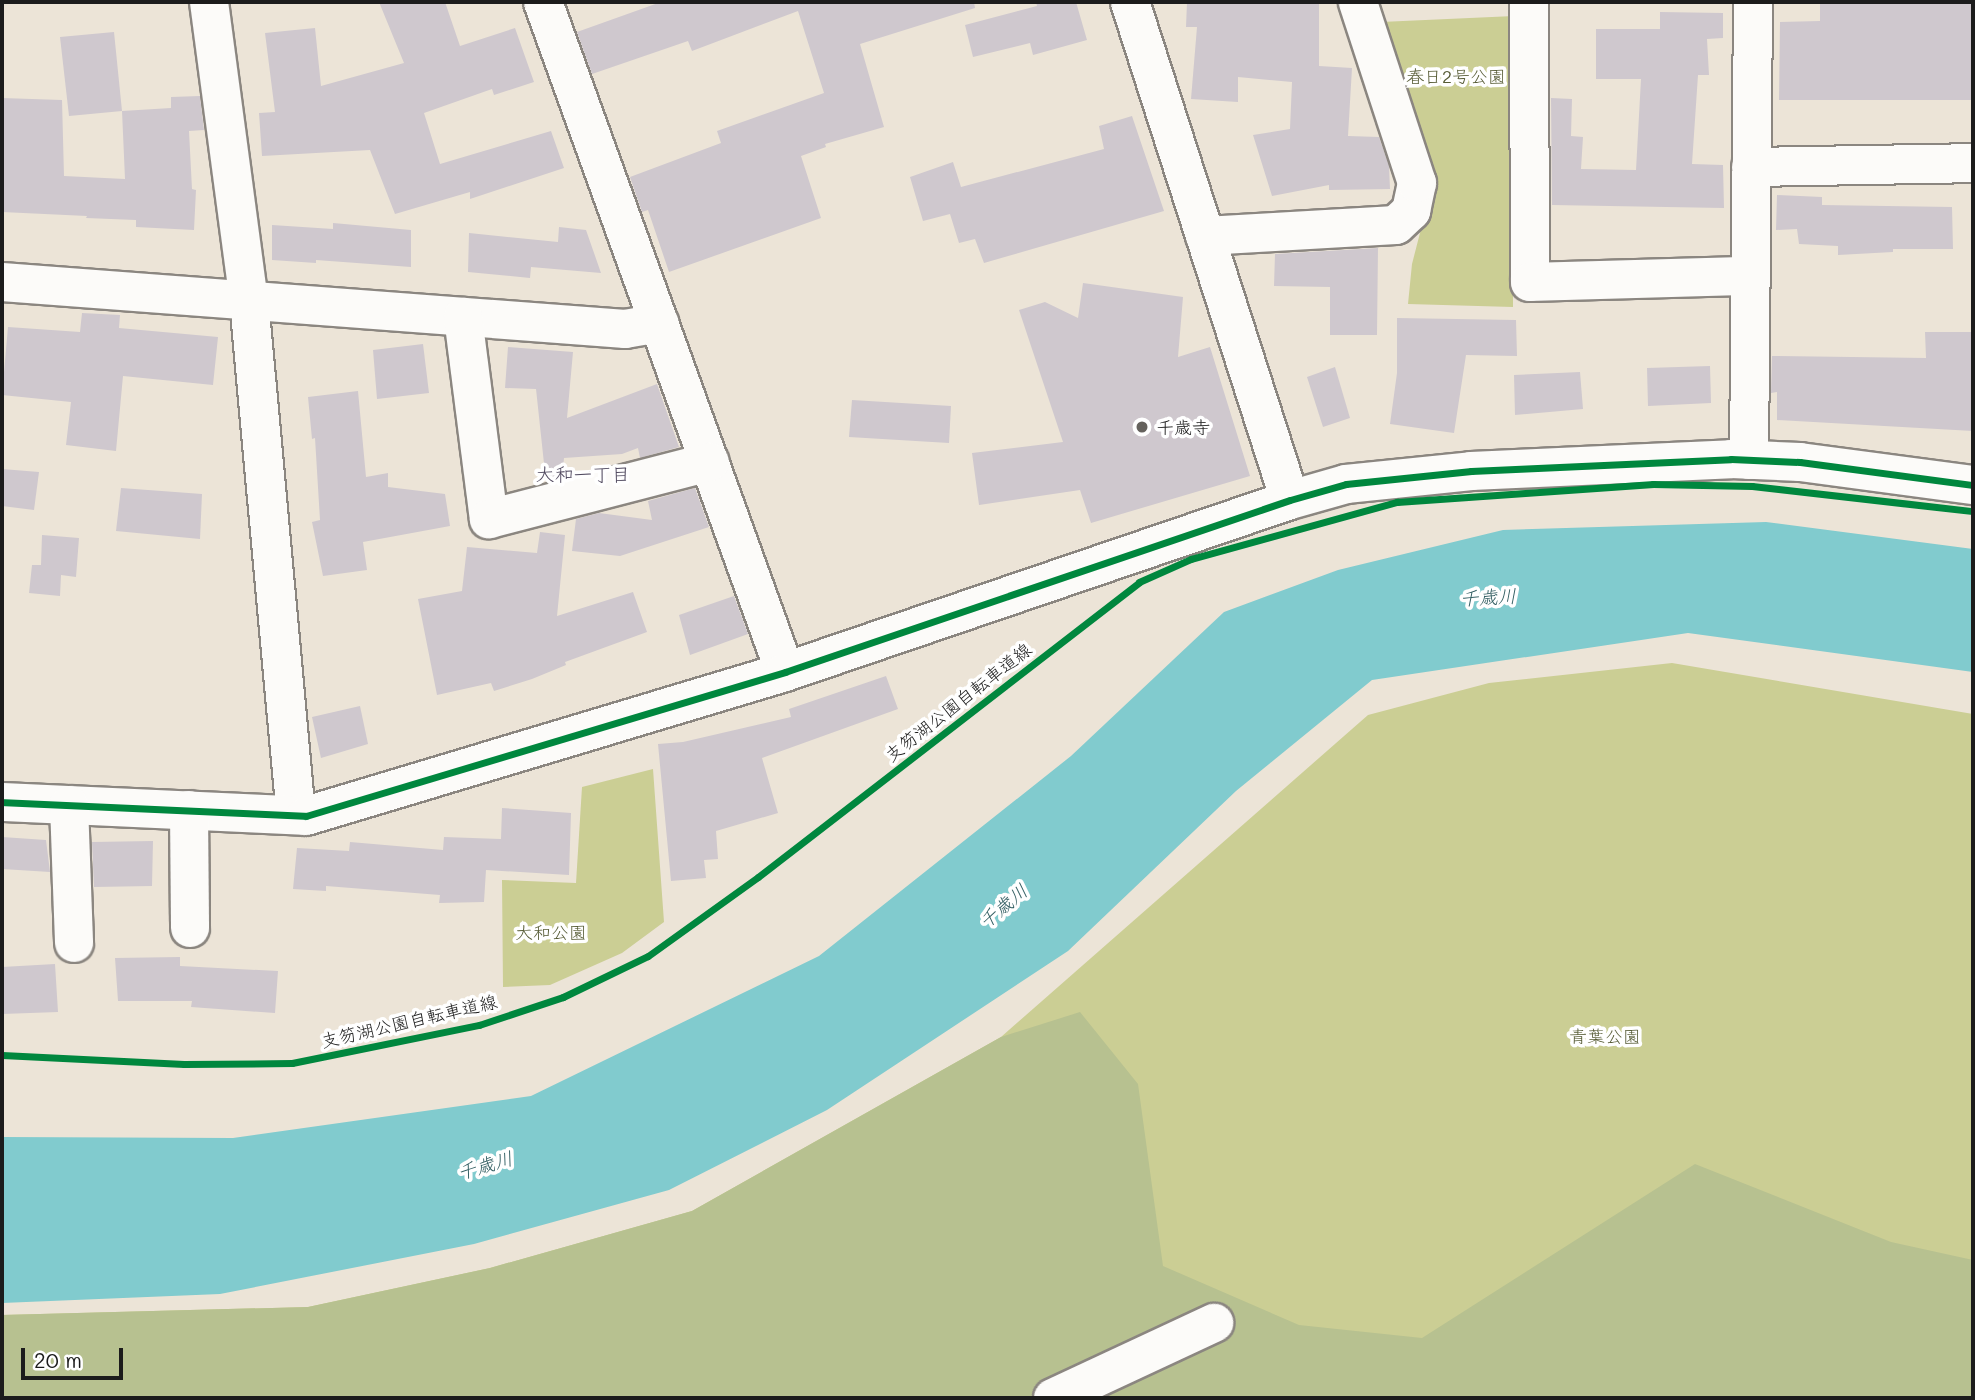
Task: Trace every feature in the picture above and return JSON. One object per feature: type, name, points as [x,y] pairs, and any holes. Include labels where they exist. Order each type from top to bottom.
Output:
[{"type":"street","points":[[209,2],[249,301],[296,815]]},
{"type":"street","points":[[543,2],[785,672]]},
{"type":"street","points":[[1130,2],[1290,500]]},
{"type":"street","points":[[1205,236],[1395,225],[1411,211],[1417,183],[1358,2]]},
{"type":"street","points":[[1529,2],[1530,282],[1751,276]]},
{"type":"street","points":[[1749,460],[1753,2]]},
{"type":"street","points":[[1751,167],[1973,163]]},
{"type":"street","points":[[2,282],[625,329],[659,323]]},
{"type":"street","points":[[463,317],[489,519],[710,462]]},
{"type":"street","points":[[2,802],[306,816],[785,672],[1290,500],[1346,484],[1471,471],[1749,460],[1800,462],[1973,485]]},
{"type":"street","points":[[69,805],[74,943]]},
{"type":"street","points":[[190,810],[190,928]]},
{"type":"street","points":[[1054,1398],[1214,1323]]},
{"type":"green space","name":"春日2号公園","points":[[1514,16],[1513,307],[1408,304],[1412,264],[1429,198],[1381,22]]},
{"type":"green space","name":"青葉公園","points":[[1672,663],[1973,714],[1973,1398],[2,1398],[2,1315],[308,1307],[490,1268],[692,1211],[1001,1037],[1368,715],[1489,683]]},
{"type":"green space","name":"大和公園","points":[[653,769],[664,922],[622,953],[550,985],[503,987],[502,880],[576,883],[582,787]]},
{"type":"green space","points":[[1080,1012],[1138,1084],[1163,1266],[1299,1325],[1422,1338],[1695,1164],[1891,1242],[1973,1260],[1973,1398],[2,1398],[2,1315],[308,1307],[490,1268],[692,1211],[1001,1037]]},
{"type":"water","name":"千歳川","points":[[1766,522],[1973,549],[1973,672],[1688,633],[1372,680],[1236,791],[1068,951],[827,1110],[669,1190],[474,1244],[220,1294],[2,1303],[2,1137],[233,1138],[531,1096],[819,956],[1071,756],[1224,612],[1338,570],[1503,530]]},
{"type":"building","points":[[379,2],[445,2],[460,46],[515,28],[534,82],[494,95],[492,89],[424,113],[440,164],[551,131],[564,168],[470,199],[470,192],[395,214],[370,150],[262,156],[259,113],[275,112],[265,33],[315,28],[321,86],[404,63]]},
{"type":"building","points":[[661,2],[974,2],[975,8],[860,44],[884,127],[825,144],[826,147],[801,156],[821,218],[669,272],[648,210],[642,212],[630,177],[721,143],[717,131],[824,93],[798,11],[692,51],[688,41],[592,74],[577,32]]},
{"type":"building","points":[[1036,2],[1076,2],[1087,40],[1033,55],[1030,43],[973,57],[965,25],[1037,6]]},
{"type":"building","points":[[1187,2],[1319,2],[1319,66],[1352,68],[1348,136],[1379,137],[1389,166],[1390,189],[1329,190],[1329,185],[1272,196],[1253,135],[1290,129],[1292,82],[1238,77],[1238,102],[1191,99],[1197,27],[1186,27]]},
{"type":"building","points":[[1820,2],[1973,2],[1973,100],[1779,100],[1780,22],[1820,21]]},
{"type":"building","points":[[1660,12],[1723,13],[1723,38],[1707,39],[1709,75],[1698,75],[1692,164],[1723,165],[1724,208],[1552,205],[1551,98],[1572,99],[1571,136],[1583,137],[1581,169],[1636,170],[1641,79],[1596,79],[1596,29],[1660,29]]},
{"type":"building","points":[[114,32],[122,111],[69,116],[60,37]]},
{"type":"building","points":[[200,96],[204,130],[189,131],[192,189],[196,190],[194,230],[136,227],[136,220],[2,212],[2,98],[62,100],[64,176],[125,179],[122,111],[171,108],[171,97]]},
{"type":"building","points":[[1132,116],[1164,211],[984,263],[975,239],[959,243],[950,214],[923,221],[910,177],[953,162],[961,187],[1104,149],[1099,126]]},
{"type":"building","points":[[1777,195],[1822,197],[1822,205],[1952,207],[1953,249],[1893,249],[1893,252],[1838,255],[1838,246],[1799,244],[1797,229],[1776,230]]},
{"type":"building","points":[[333,223],[411,230],[411,267],[316,260],[316,263],[272,260],[272,225],[333,229]]},
{"type":"building","points":[[559,227],[586,230],[601,273],[531,267],[530,278],[468,272],[469,233],[558,242]]},
{"type":"building","points":[[1378,248],[1377,335],[1330,335],[1330,287],[1274,286],[1275,254]]},
{"type":"building","points":[[1083,283],[1183,297],[1178,357],[1210,347],[1250,476],[1091,523],[1080,490],[979,505],[972,453],[1063,442],[1019,310],[1045,302],[1078,318]]},
{"type":"building","points":[[82,313],[120,315],[119,328],[218,337],[213,385],[123,376],[116,451],[66,445],[71,402],[2,395],[8,327],[80,332]]},
{"type":"building","points":[[1397,318],[1516,320],[1517,356],[1466,355],[1454,433],[1390,424],[1397,373]]},
{"type":"building","points":[[1925,332],[1973,332],[1973,431],[1777,420],[1777,392],[1771,393],[1772,356],[1926,358]]},
{"type":"building","points":[[423,344],[429,393],[377,399],[373,350]]},
{"type":"building","points":[[508,347],[573,352],[567,418],[657,384],[679,447],[640,458],[638,448],[622,454],[564,458],[562,478],[546,482],[536,389],[505,388]]},
{"type":"building","points":[[1710,366],[1711,403],[1648,406],[1647,368]]},
{"type":"building","points":[[1335,367],[1350,418],[1323,427],[1307,377]]},
{"type":"building","points":[[1580,372],[1583,409],[1515,415],[1514,375]]},
{"type":"building","points":[[358,391],[366,477],[388,473],[388,487],[445,494],[450,526],[363,542],[367,570],[323,576],[312,522],[320,520],[315,438],[312,439],[308,397]]},
{"type":"building","points":[[852,400],[951,406],[949,443],[849,437]]},
{"type":"building","points":[[2,469],[39,472],[34,510],[2,506]]},
{"type":"building","points":[[121,488],[202,494],[200,539],[116,531]]},
{"type":"building","points":[[695,488],[709,527],[620,556],[572,551],[576,519],[599,513],[652,520],[648,501]]},
{"type":"building","points":[[540,532],[565,535],[557,616],[633,592],[647,632],[565,662],[566,665],[532,679],[494,691],[491,683],[437,695],[418,599],[462,591],[467,547],[537,553]]},
{"type":"building","points":[[42,535],[79,538],[76,577],[61,575],[60,596],[29,593],[32,565],[41,565]]},
{"type":"building","points":[[734,596],[748,634],[690,655],[679,615]]},
{"type":"building","points":[[886,676],[898,709],[762,758],[778,813],[716,831],[718,859],[704,860],[706,878],[671,881],[658,744],[683,742],[791,717],[789,709]]},
{"type":"building","points":[[360,706],[368,744],[321,758],[312,717]]},
{"type":"building","points":[[502,808],[571,813],[569,875],[486,870],[484,902],[439,903],[440,895],[326,886],[326,891],[293,889],[297,848],[349,851],[350,842],[443,850],[444,837],[501,839]]},
{"type":"building","points":[[2,837],[46,840],[50,872],[2,869]]},
{"type":"building","points":[[153,841],[152,886],[94,887],[92,842]]},
{"type":"building","points":[[180,957],[180,966],[278,971],[275,1013],[191,1007],[192,1001],[118,1001],[115,958]]},
{"type":"building","points":[[55,964],[58,1012],[2,1014],[2,967]]},
{"type":"cycle path","points":[[2,802],[306,816],[785,672],[1290,500],[1346,484],[1471,471],[1731,459],[1800,462],[1973,485]]},
{"type":"cycle path","name":"支笏湖公園自転車道線","points":[[2,1055],[184,1064],[292,1063],[479,1025],[563,997],[648,956],[758,877],[1139,582],[1191,559],[1397,502],[1653,484],[1752,486],[1973,511]]},
{"type":"place","name":"千歳寺","points":[[1142,427]]},
{"type":"district","name":"大和一丁目","points":[[583,474]]}]
